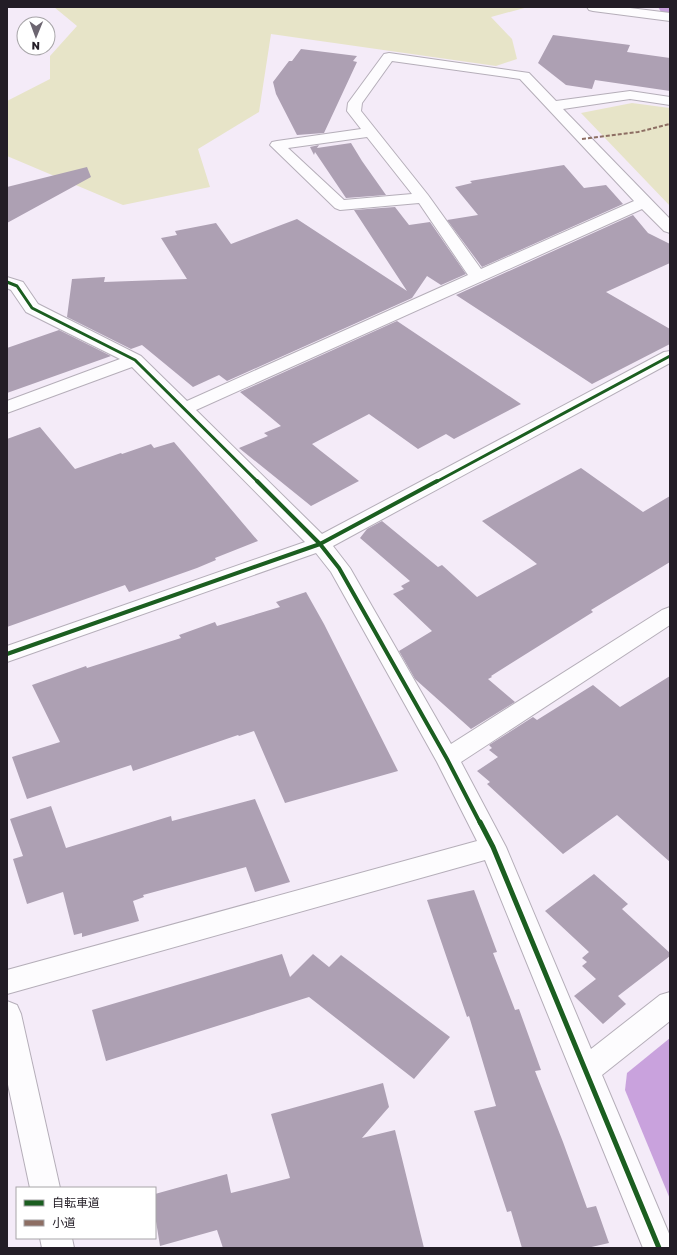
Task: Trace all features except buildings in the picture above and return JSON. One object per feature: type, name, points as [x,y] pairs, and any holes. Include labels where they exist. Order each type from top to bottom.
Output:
[{"type":"street","points":[[593,7],[670,17]]},
{"type":"street","points":[[477,276],[423,198],[354,111],[355,103],[389,57],[524,76],[670,228]]},
{"type":"street","points":[[552,106],[630,95],[670,101]]},
{"type":"street","points":[[370,132],[277,145],[340,205],[423,198]]},
{"type":"street","points":[[184,409],[644,202]]},
{"type":"street","points":[[7,282],[17,286],[32,308],[135,360],[320,544],[339,568],[447,759],[493,847],[659,1248]]},
{"type":"street","points":[[7,654],[320,544],[670,356]]},
{"type":"street","points":[[7,407],[135,360]]},
{"type":"street","points":[[447,759],[670,615]]},
{"type":"street","points":[[7,982],[493,847]]},
{"type":"street","points":[[586,1070],[670,1004]]},
{"type":"street","points":[[7,1014],[45,1187]]},
{"type":"shaded area","points":[[54,7],[528,7],[491,17],[512,39],[517,59],[496,66],[271,34],[259,112],[198,149],[210,187],[123,205],[7,156],[7,101],[50,79],[50,56],[56,56],[56,49],[77,26]]},
{"type":"shaded area","points":[[632,103],[670,108],[670,206],[581,113]]},
{"type":"shaded area","points":[[670,1038],[670,1199],[625,1090],[627,1073]]},
{"type":"marked path","points":[[582,139],[638,132],[670,124]]},
{"type":"cycle path","points":[[7,282],[17,286],[32,308],[135,360],[320,544],[339,568],[447,759],[493,847],[659,1248]]},
{"type":"cycle path","points":[[7,654],[320,544],[670,356]]}]
